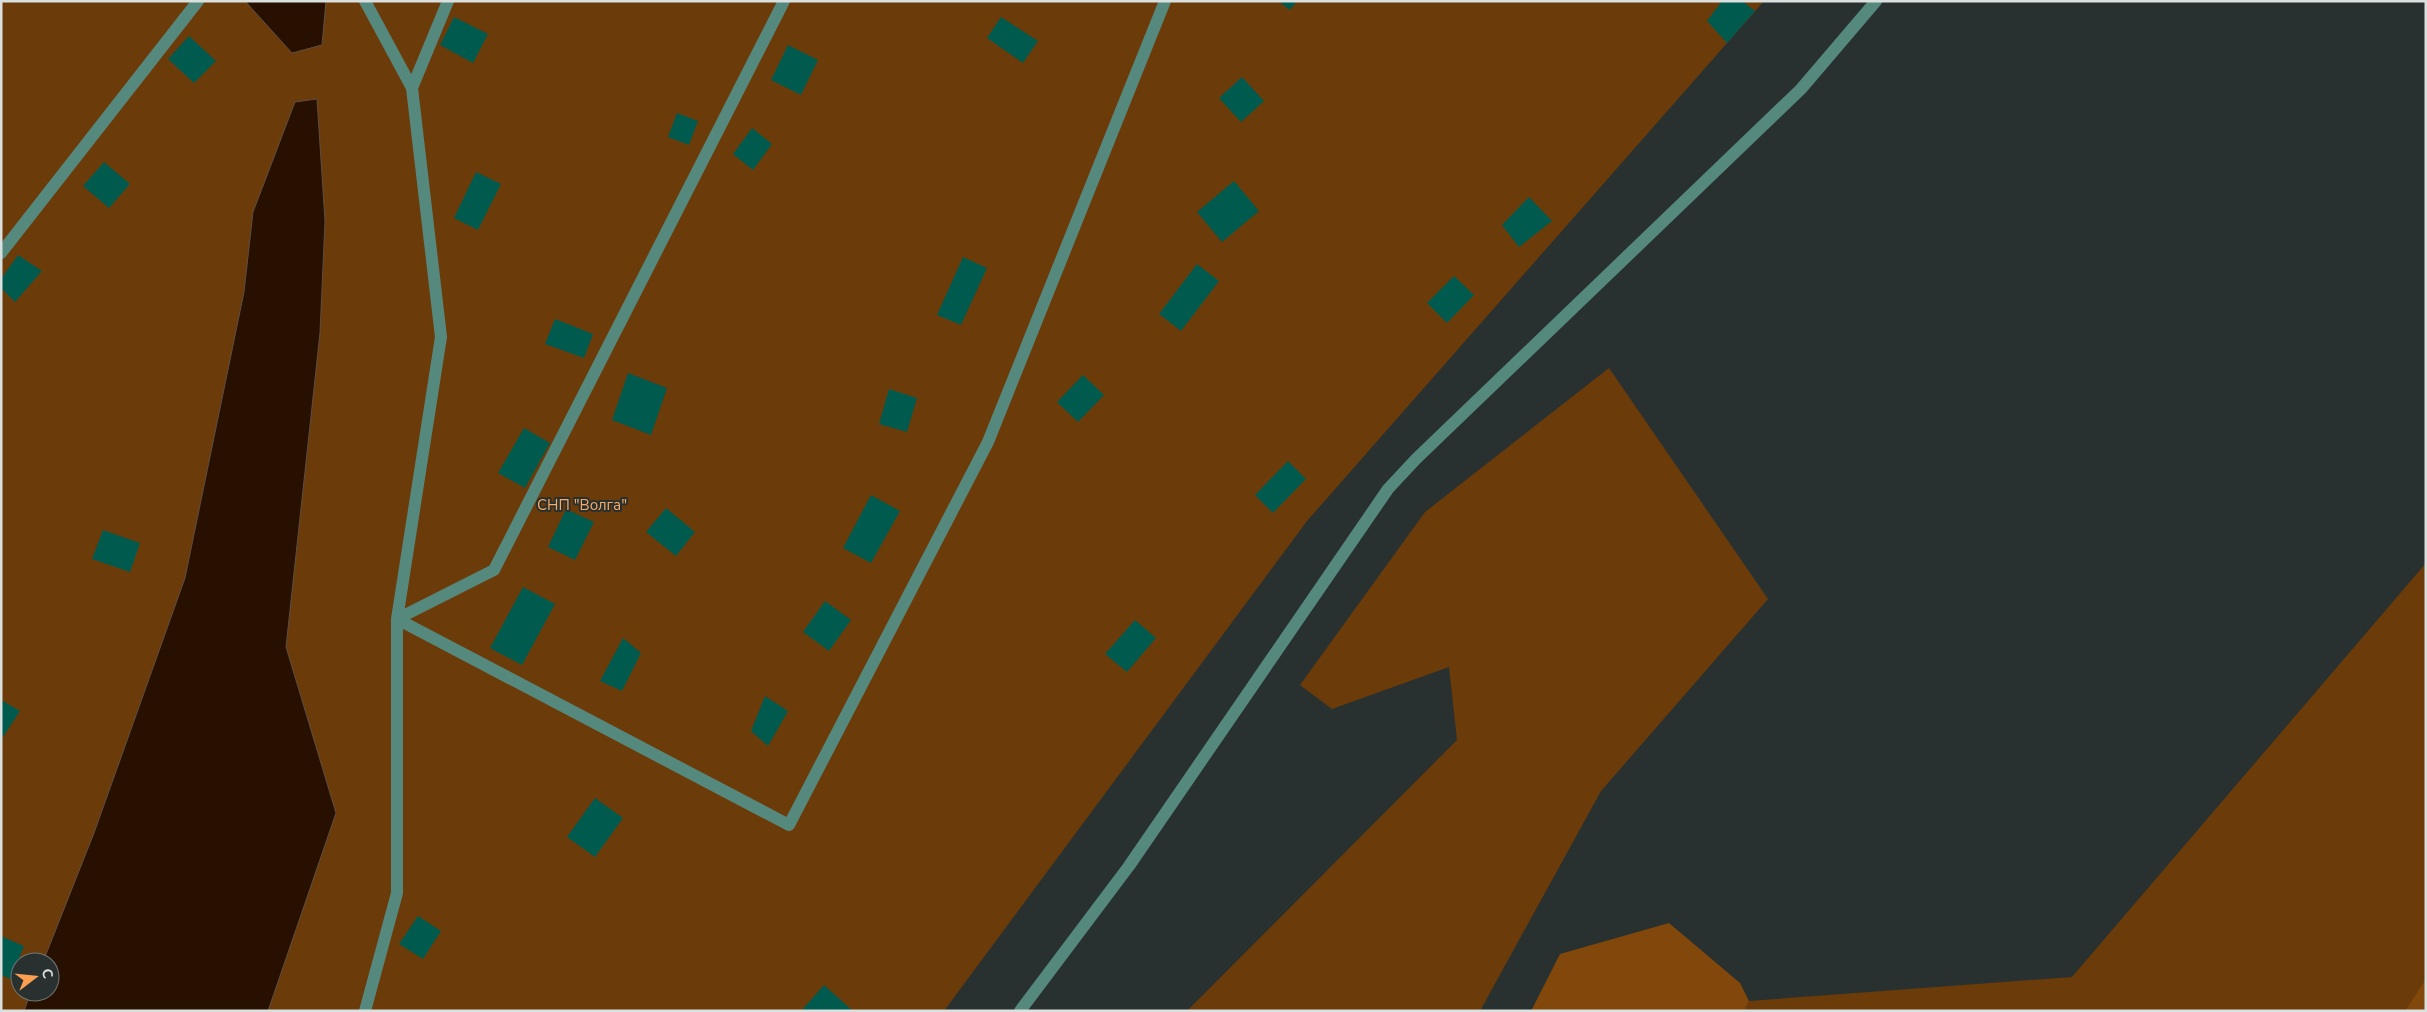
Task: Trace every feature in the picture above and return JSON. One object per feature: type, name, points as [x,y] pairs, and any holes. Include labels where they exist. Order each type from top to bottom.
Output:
[{"type":"street","points":[[1,253],[198,1]]},
{"type":"street","points":[[365,1],[412,88],[441,337],[397,618],[397,893],[365,1011]]},
{"type":"street","points":[[412,88],[448,1]]},
{"type":"street","points":[[397,618],[494,570],[784,1]]},
{"type":"street","points":[[397,618],[789,825],[988,442],[1165,1]]},
{"type":"street","points":[[1020,1011],[1129,866],[1388,489],[1416,459],[1801,89],[1876,1]]},
{"type":"green space","name":"СНП \"Волга\"","points":[[1,1],[1764,1],[1307,521],[944,1011],[1,1011]]},
{"type":"green space","points":[[1609,368],[1768,599],[1601,791],[1480,1011],[1187,1011],[1457,740],[1449,667],[1332,709],[1300,685],[1425,512]]},
{"type":"green space","points":[[2426,563],[2426,1011],[1744,1011],[1749,1001],[2072,977]]},
{"type":"shaded area","points":[[245,1],[326,1],[322,45],[292,53]]},
{"type":"shaded area","points":[[317,99],[325,221],[320,333],[286,647],[336,813],[268,1011],[24,1011],[27,1002],[60,1002],[60,952],[47,952],[94,833],[185,578],[244,292],[253,212],[295,102]]},
{"type":"shaded area","points":[[1669,923],[1740,983],[1749,1001],[1744,1011],[1531,1011],[1560,954]]},
{"type":"shaded area","points":[[2426,979],[2426,1011],[2405,1011]]},
{"type":"building","points":[[1278,1],[1297,1],[1290,10]]},
{"type":"building","points":[[1722,1],[1742,1],[1755,11],[1727,43],[1707,21]]},
{"type":"building","points":[[454,17],[488,34],[473,63],[440,45]]},
{"type":"building","points":[[1001,17],[1038,41],[1023,63],[987,38]]},
{"type":"building","points":[[189,36],[216,61],[194,83],[168,59]]},
{"type":"building","points":[[788,45],[818,60],[801,95],[771,80]]},
{"type":"building","points":[[1242,77],[1264,101],[1241,122],[1219,98]]},
{"type":"building","points":[[677,113],[698,121],[689,145],[668,137]]},
{"type":"building","points":[[752,128],[772,144],[753,170],[733,154]]},
{"type":"building","points":[[104,162],[130,184],[109,208],[83,186]]},
{"type":"building","points":[[476,172],[501,184],[478,230],[454,218]]},
{"type":"building","points":[[1234,181],[1259,211],[1222,242],[1197,212]]},
{"type":"building","points":[[1529,197],[1552,221],[1519,247],[1502,225]]},
{"type":"building","points":[[18,255],[42,271],[15,302],[1,288],[1,279]]},
{"type":"building","points":[[963,257],[987,268],[961,325],[937,315]]},
{"type":"building","points":[[1197,264],[1219,281],[1181,331],[1159,314]]},
{"type":"building","points":[[1454,276],[1474,295],[1447,323],[1427,303]]},
{"type":"building","points":[[555,319],[593,334],[584,358],[545,344]]},
{"type":"building","points":[[628,373],[667,388],[651,435],[612,420]]},
{"type":"building","points":[[1083,375],[1104,395],[1078,422],[1057,402]]},
{"type":"building","points":[[889,389],[917,398],[907,432],[879,424]]},
{"type":"building","points":[[524,428],[550,443],[525,488],[498,473]]},
{"type":"building","points":[[1288,461],[1306,479],[1273,513],[1255,495]]},
{"type":"building","points":[[871,495],[900,511],[871,563],[843,548]]},
{"type":"building","points":[[666,508],[695,532],[676,556],[646,532]]},
{"type":"building","points":[[566,509],[594,522],[575,560],[548,547]]},
{"type":"building","points":[[103,530],[140,543],[130,572],[92,559]]},
{"type":"building","points":[[523,587],[555,604],[522,665],[490,648]]},
{"type":"building","points":[[825,601],[851,620],[829,651],[803,632]]},
{"type":"building","points":[[1135,620],[1156,638],[1127,672],[1105,654]]},
{"type":"building","points":[[623,638],[641,653],[622,691],[600,681]]},
{"type":"building","points":[[765,696],[788,711],[768,746],[751,731]]},
{"type":"building","points":[[1,700],[20,711],[1,740]]},
{"type":"building","points":[[595,798],[623,818],[595,857],[567,837]]},
{"type":"building","points":[[418,916],[441,931],[423,959],[399,944]]},
{"type":"building","points":[[1,936],[24,946],[22,952],[10,952],[10,979],[1,975]]},
{"type":"building","points":[[824,985],[853,1011],[801,1011]]}]
